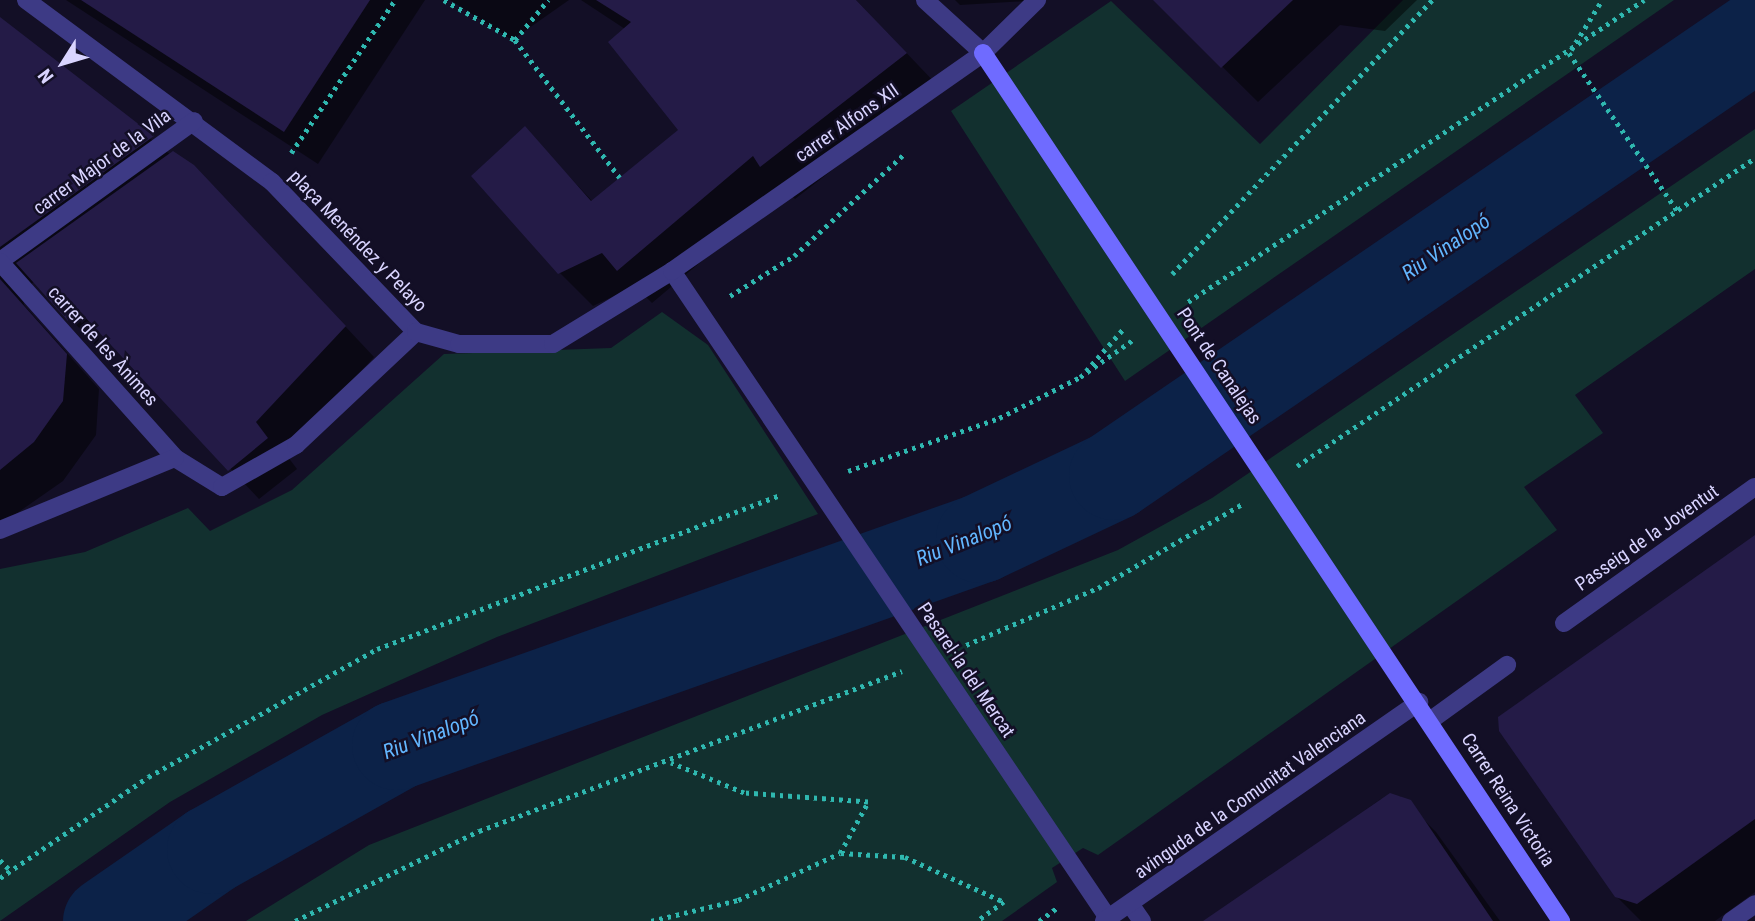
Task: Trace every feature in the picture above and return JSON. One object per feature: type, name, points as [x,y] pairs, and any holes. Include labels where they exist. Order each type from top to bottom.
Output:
[{"type":"main road","name":"Pont de Canalejas","points":[[983,53],[1419,702]]},
{"type":"main road","name":"Carrer Reina Victoria","points":[[1419,702],[1561,921]]},
{"type":"street","name":"plaça Menéndez y Pelayo","points":[[26,0],[194,121],[272,182],[416,332],[296,445],[222,487],[175,458]]},
{"type":"street","points":[[925,0],[983,53]]},
{"type":"street","name":"carrer Alfons XII","points":[[416,332],[459,344],[553,344],[672,271],[983,53],[1037,0]]},
{"type":"street","name":"carrer Major de la Vila","points":[[0,261],[194,121]]},
{"type":"street","name":"carrer de les Ànimes","points":[[0,261],[175,458]]},
{"type":"street","name":"Pasarel·la del Mercat","points":[[672,271],[1106,920]]},
{"type":"street","points":[[0,530],[175,458]]},
{"type":"street","name":"Passeig de la Joventut","points":[[1564,623],[1755,487]]},
{"type":"street","points":[[1431,720],[1507,665]]},
{"type":"street","name":"avinguda de la Comunitat Valenciana","points":[[1106,920],[1419,702]]},
{"type":"street","points":[[1130,904],[1142,921]]},
{"type":"street","points":[[1731,921],[1755,904]]},
{"type":"path","points":[[272,182],[395,0]]},
{"type":"path","points":[[444,0],[515,40],[620,178]]},
{"type":"path","points":[[515,40],[548,0]]},
{"type":"path","points":[[1164,283],[1432,0]]},
{"type":"path","points":[[1569,54],[1602,0]]},
{"type":"path","points":[[1569,54],[1644,0]]},
{"type":"path","points":[[1569,54],[1677,210]]},
{"type":"path","points":[[1290,471],[1755,158]]},
{"type":"path","points":[[1080,377],[1126,325]]},
{"type":"path","points":[[957,649],[1098,588],[1257,494]]},
{"type":"path","points":[[296,921],[479,831],[670,762],[905,670]]},
{"type":"path","points":[[670,762],[744,793],[868,802],[840,853]]},
{"type":"path","points":[[651,921],[738,900],[840,853],[905,857],[1004,902],[978,921]]},
{"type":"path","points":[[0,860],[10,870],[0,878]]},
{"type":"green space","points":[[1403,0],[1674,0],[1125,381],[951,111],[1111,1],[1260,144]]},
{"type":"green space","points":[[1755,129],[1755,269],[1575,395],[1603,433],[1524,487],[1557,530],[1098,855],[1083,848],[1052,868],[1057,882],[1002,921],[246,921],[369,845],[1118,550],[1212,498]]},
{"type":"green space","points":[[662,312],[708,345],[818,514],[497,637],[322,715],[170,802],[0,921],[0,569],[85,552],[188,508],[210,531],[292,490],[444,354],[611,348]]},
{"type":"building","points":[[81,0],[370,0],[284,132]]},
{"type":"building","points":[[596,0],[856,0],[907,53],[760,167],[753,156],[617,271],[602,253],[558,274],[471,176],[525,126],[591,201],[678,130],[608,42],[631,22]]},
{"type":"building","points":[[1153,0],[1293,0],[1221,68]]},
{"type":"building","points":[[0,17],[154,136],[0,247]]},
{"type":"building","points":[[173,151],[194,165],[346,326],[256,422],[268,438],[228,471],[70,301],[68,321],[16,263]]},
{"type":"building","points":[[0,279],[67,354],[63,401],[34,442],[0,470]]},
{"type":"building","points":[[1755,535],[1755,819],[1637,904],[1615,897],[1499,731],[1498,717]]},
{"type":"building","points":[[1390,793],[1411,800],[1493,921],[1203,921]]},
{"type":"waterway","name":"Riu Vinalopó","points":[[107,921],[211,849],[396,745],[980,538],[1113,475],[1755,36]]}]
